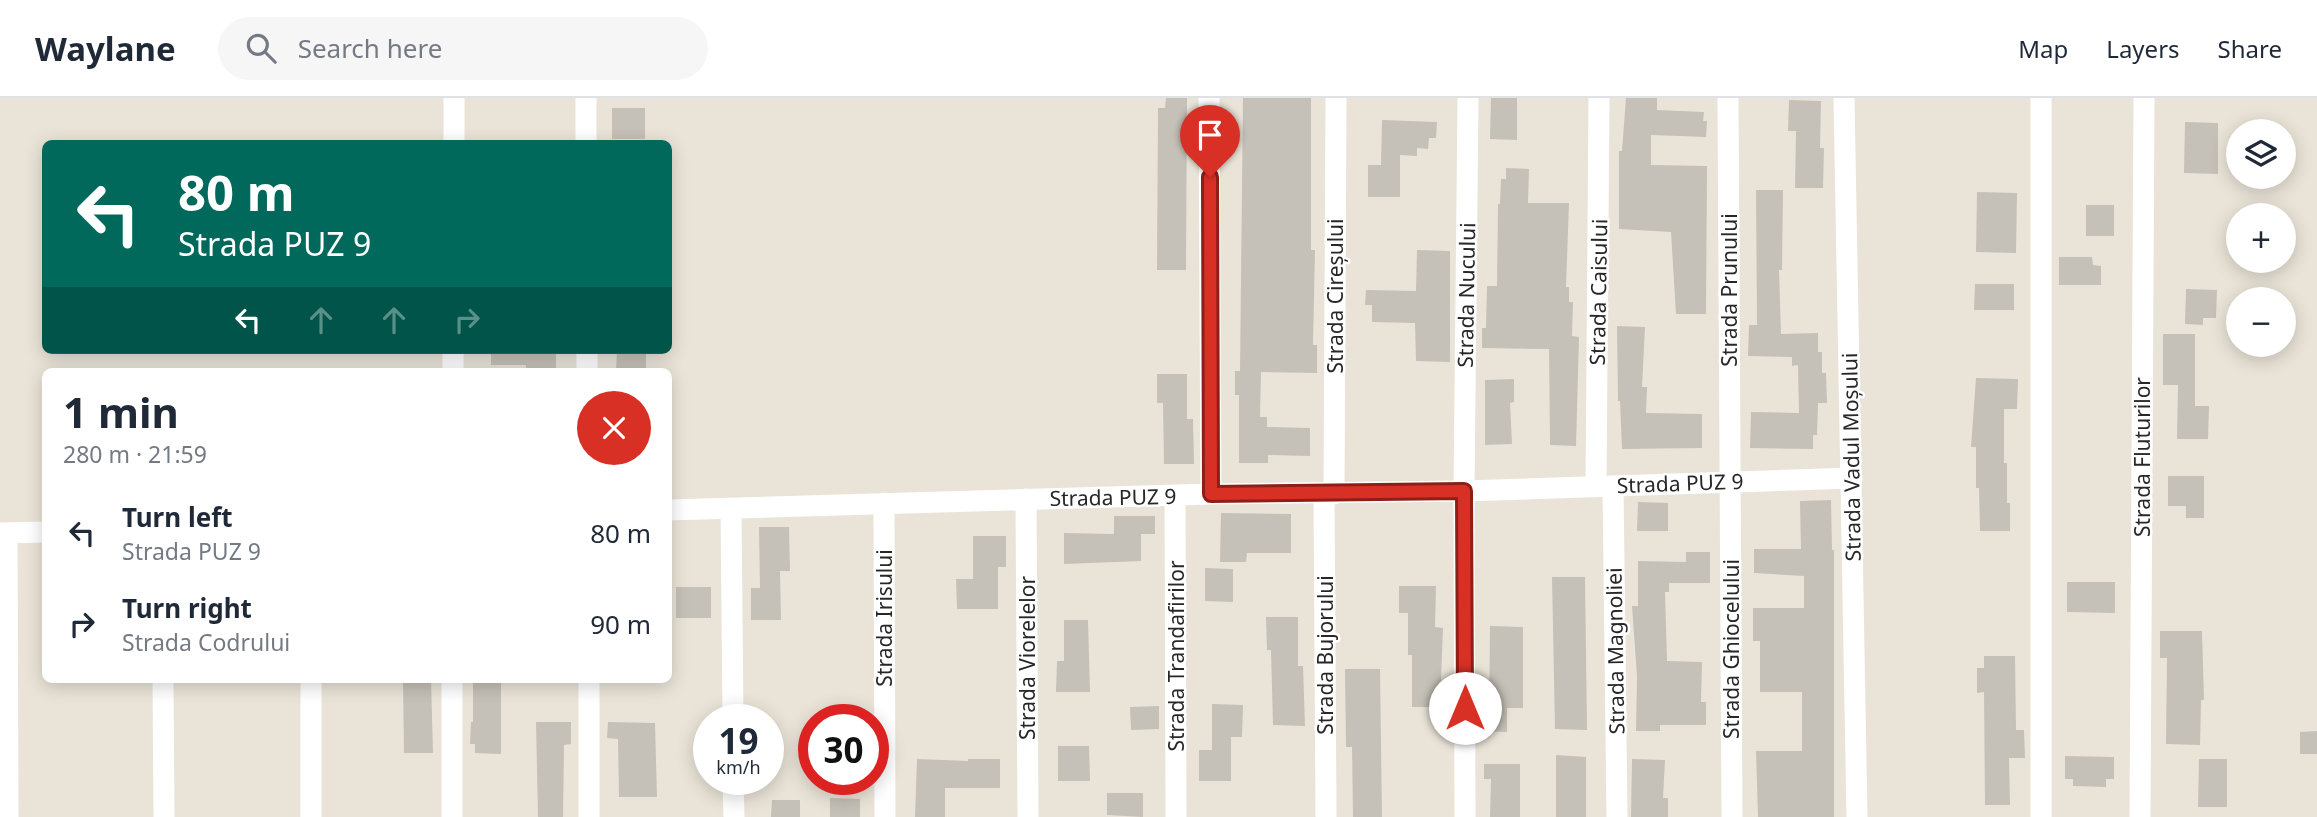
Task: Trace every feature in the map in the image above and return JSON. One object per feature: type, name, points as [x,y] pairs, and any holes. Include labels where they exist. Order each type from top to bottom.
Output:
[{"type":"street","points":[[454,98],[454,140]]},
{"type":"street","points":[[586,98],[586,140]]},
{"type":"street","points":[[1209,98],[1211,494]]},
{"type":"street","name":"Strada Cireșului","points":[[1329,494],[1336,98]]},
{"type":"street","name":"Strada Nucului","points":[[1465,817],[1464,491],[1468,98]]},
{"type":"street","name":"Strada Caisului","points":[[1600,98],[1604,486]]},
{"type":"street","name":"Strada Prunului","points":[[1728,98],[1729,481]]},
{"type":"street","name":"Strada Vadul Moșului","points":[[1844,98],[1857,817]]},
{"type":"street","points":[[2041,98],[2041,817]]},
{"type":"street","name":"Strada Fluturilor","points":[[2140,817],[2144,98]]},
{"type":"street","name":"Strada PUZ 9","points":[[672,510],[1211,494],[1464,491],[1852,478]]},
{"type":"street","name":"Strada Ghiocelului","points":[[1729,481],[1732,817]]},
{"type":"street","name":"Strada Magnoliei","points":[[1604,486],[1617,817]]},
{"type":"street","name":"Strada Bujorului","points":[[1326,817],[1329,494]]},
{"type":"street","name":"Strada Trandafirilor","points":[[1175,496],[1176,817]]},
{"type":"street","name":"Strada Viorelelor","points":[[1026,499],[1028,817]]},
{"type":"street","name":"Strada Irisului","points":[[884,503],[885,817]]},
{"type":"street","points":[[731,508],[733,704]]},
{"type":"street","points":[[8,817],[3,533],[42,532]]},
{"type":"street","points":[[163,683],[164,817]]},
{"type":"street","points":[[311,683],[311,817]]},
{"type":"street","points":[[452,683],[452,817]]},
{"type":"street","points":[[589,683],[589,817]]},
{"type":"street","points":[[733,795],[734,817]]},
{"type":"building","points":[[1166,98],[1187,98],[1186,270],[1157,270],[1158,108],[1165,108]]},
{"type":"building","points":[[1243,98],[1311,98],[1311,250],[1315,250],[1313,345],[1317,345],[1317,373],[1261,372],[1260,417],[1267,417],[1267,427],[1310,428],[1310,456],[1268,455],[1268,463],[1239,463],[1239,395],[1235,395],[1235,371],[1240,371]]},
{"type":"building","points":[[1491,98],[1517,98],[1517,140],[1490,139]]},
{"type":"building","points":[[1626,98],[1657,98],[1657,110],[1704,112],[1703,121],[1707,121],[1706,137],[1651,135],[1651,165],[1707,166],[1706,314],[1676,314],[1671,232],[1619,229],[1619,151],[1622,151]]},
{"type":"building","points":[[1789,100],[1821,101],[1823,188],[1795,188],[1796,131],[1788,131]]},
{"type":"building","points":[[612,108],[645,108],[645,139],[612,139]]},
{"type":"building","points":[[1382,120],[1437,122],[1436,138],[1429,138],[1428,149],[1417,148],[1417,156],[1400,155],[1400,197],[1368,197],[1368,165],[1381,165]]},
{"type":"building","points":[[2185,122],[2218,123],[2218,174],[2184,173]]},
{"type":"building","points":[[1506,168],[1529,169],[1528,203],[1569,203],[1566,287],[1569,287],[1569,302],[1573,302],[1572,336],[1579,337],[1576,446],[1550,445],[1549,349],[1482,348],[1482,328],[1486,328],[1487,286],[1497,286],[1498,204],[1501,179],[1506,179]]},
{"type":"building","points":[[1756,190],[1783,190],[1782,270],[1779,270],[1781,334],[1818,333],[1822,373],[1826,373],[1827,403],[1818,403],[1817,435],[1813,435],[1813,449],[1750,448],[1751,412],[1799,413],[1798,365],[1792,366],[1792,357],[1748,356],[1749,325],[1757,325]]},
{"type":"building","points":[[1977,192],[2017,193],[2016,253],[1976,252]]},
{"type":"building","points":[[2086,205],[2114,205],[2114,236],[2086,236]]},
{"type":"building","points":[[1417,250],[1450,251],[1450,362],[1416,361],[1415,323],[1372,322],[1372,305],[1365,305],[1366,290],[1416,291]]},
{"type":"building","points":[[2059,257],[2092,257],[2093,265],[2101,266],[2101,285],[2059,285]]},
{"type":"building","points":[[1975,284],[2014,284],[2014,310],[1974,310]]},
{"type":"building","points":[[2186,289],[2217,290],[2216,318],[2203,318],[2203,325],[2185,324]]},
{"type":"building","points":[[1617,326],[1645,327],[1642,387],[1647,387],[1646,413],[1702,414],[1702,448],[1622,449]]},
{"type":"building","points":[[2163,334],[2195,334],[2195,406],[2209,406],[2208,439],[2177,439],[2178,385],[2163,385]]},
{"type":"building","points":[[491,354],[556,354],[556,368],[491,365]]},
{"type":"building","points":[[617,354],[646,354],[646,368],[616,368]]},
{"type":"building","points":[[1157,374],[1187,374],[1187,419],[1193,419],[1194,464],[1164,464],[1163,403],[1157,403]]},
{"type":"building","points":[[1976,378],[2018,379],[2017,409],[2004,409],[2004,463],[2007,463],[2010,531],[1980,531],[1976,447],[1971,447]]},
{"type":"building","points":[[1514,379],[1514,402],[1510,403],[1512,444],[1485,445],[1485,380]]},
{"type":"building","points":[[2168,476],[2204,476],[2204,518],[2186,518],[2186,506],[2168,506]]},
{"type":"building","points":[[1831,500],[1834,550],[1834,817],[1758,817],[1756,751],[1802,751],[1802,692],[1760,692],[1760,641],[1753,641],[1753,608],[1804,608],[1804,576],[1754,573],[1754,549],[1801,549],[1800,501]]},
{"type":"building","points":[[1638,502],[1668,503],[1668,531],[1637,531]]},
{"type":"building","points":[[1221,513],[1291,514],[1291,553],[1247,553],[1246,562],[1220,562]]},
{"type":"building","points":[[1114,516],[1155,516],[1155,534],[1141,534],[1141,561],[1064,564],[1064,533],[1114,534]]},
{"type":"building","points":[[759,527],[789,527],[790,571],[780,571],[781,620],[751,620],[751,588],[760,588]]},
{"type":"building","points":[[973,536],[1006,536],[1006,567],[998,567],[998,609],[957,609],[956,579],[973,579]]},
{"type":"building","points":[[1686,552],[1710,552],[1710,583],[1669,583],[1669,592],[1665,592],[1667,661],[1702,662],[1701,702],[1706,702],[1706,725],[1660,725],[1660,731],[1636,731],[1637,676],[1632,606],[1638,606],[1638,561],[1686,562]]},
{"type":"building","points":[[1205,568],[1233,569],[1233,602],[1205,601]]},
{"type":"building","points":[[1552,577],[1585,577],[1587,730],[1555,729]]},
{"type":"building","points":[[2067,582],[2115,582],[2115,613],[2067,612]]},
{"type":"building","points":[[1399,586],[1436,586],[1435,627],[1443,628],[1440,707],[1412,707],[1412,655],[1408,655],[1408,613],[1399,613]]},
{"type":"building","points":[[676,587],[711,587],[711,618],[676,618]]},
{"type":"building","points":[[1266,617],[1298,617],[1298,666],[1303,666],[1305,726],[1273,725],[1271,650],[1267,650]]},
{"type":"building","points":[[1064,620],[1088,620],[1090,692],[1056,692],[1057,661],[1064,661]]},
{"type":"building","points":[[1490,626],[1523,627],[1523,708],[1507,708],[1507,732],[1479,731],[1479,713],[1489,713]]},
{"type":"building","points":[[2160,631],[2202,631],[2204,700],[2201,700],[2200,745],[2166,744],[2167,658],[2160,658]]},
{"type":"building","points":[[1984,656],[2015,656],[2016,730],[2024,730],[2025,758],[2009,758],[2010,805],[1985,805],[1984,692],[1977,693],[1977,668],[1984,668]]},
{"type":"building","points":[[1345,669],[1380,669],[1382,817],[1353,817],[1352,747],[1346,747]]},
{"type":"building","points":[[403,683],[431,683],[433,753],[404,753]]},
{"type":"building","points":[[473,683],[501,683],[501,754],[475,753],[475,744],[470,744]]},
{"type":"building","points":[[1212,704],[1243,705],[1242,737],[1231,737],[1231,781],[1199,781],[1199,750],[1212,750]]},
{"type":"building","points":[[1159,706],[1159,729],[1131,730],[1130,707]]},
{"type":"building","points":[[536,722],[571,722],[571,744],[564,745],[563,817],[538,817]]},
{"type":"building","points":[[608,722],[655,723],[657,797],[619,797],[618,739],[607,738]]},
{"type":"building","points":[[2317,731],[2317,754],[2300,754],[2300,732]]},
{"type":"building","points":[[1058,746],[1089,746],[1090,781],[1058,781]]},
{"type":"building","points":[[1556,755],[1586,757],[1586,817],[1556,817]]},
{"type":"building","points":[[2065,756],[2114,757],[2114,779],[2106,779],[2106,787],[2073,786],[2073,779],[2065,779]]},
{"type":"building","points":[[917,759],[1000,759],[1000,788],[945,788],[945,817],[915,817]]},
{"type":"building","points":[[1632,759],[1665,760],[1663,798],[1668,798],[1668,817],[1631,817]]},
{"type":"building","points":[[2199,759],[2227,759],[2227,807],[2198,807]]},
{"type":"building","points":[[1484,764],[1520,764],[1520,817],[1490,817],[1491,779],[1484,779]]},
{"type":"building","points":[[1107,793],[1143,793],[1143,817],[1107,815]]},
{"type":"building","points":[[830,798],[860,799],[860,817],[830,817]]},
{"type":"building","points":[[772,800],[800,800],[800,817],[771,817]]},
{"type":"route","points":[[1210,177],[1211,494],[1464,491],[1465,708]]}]
